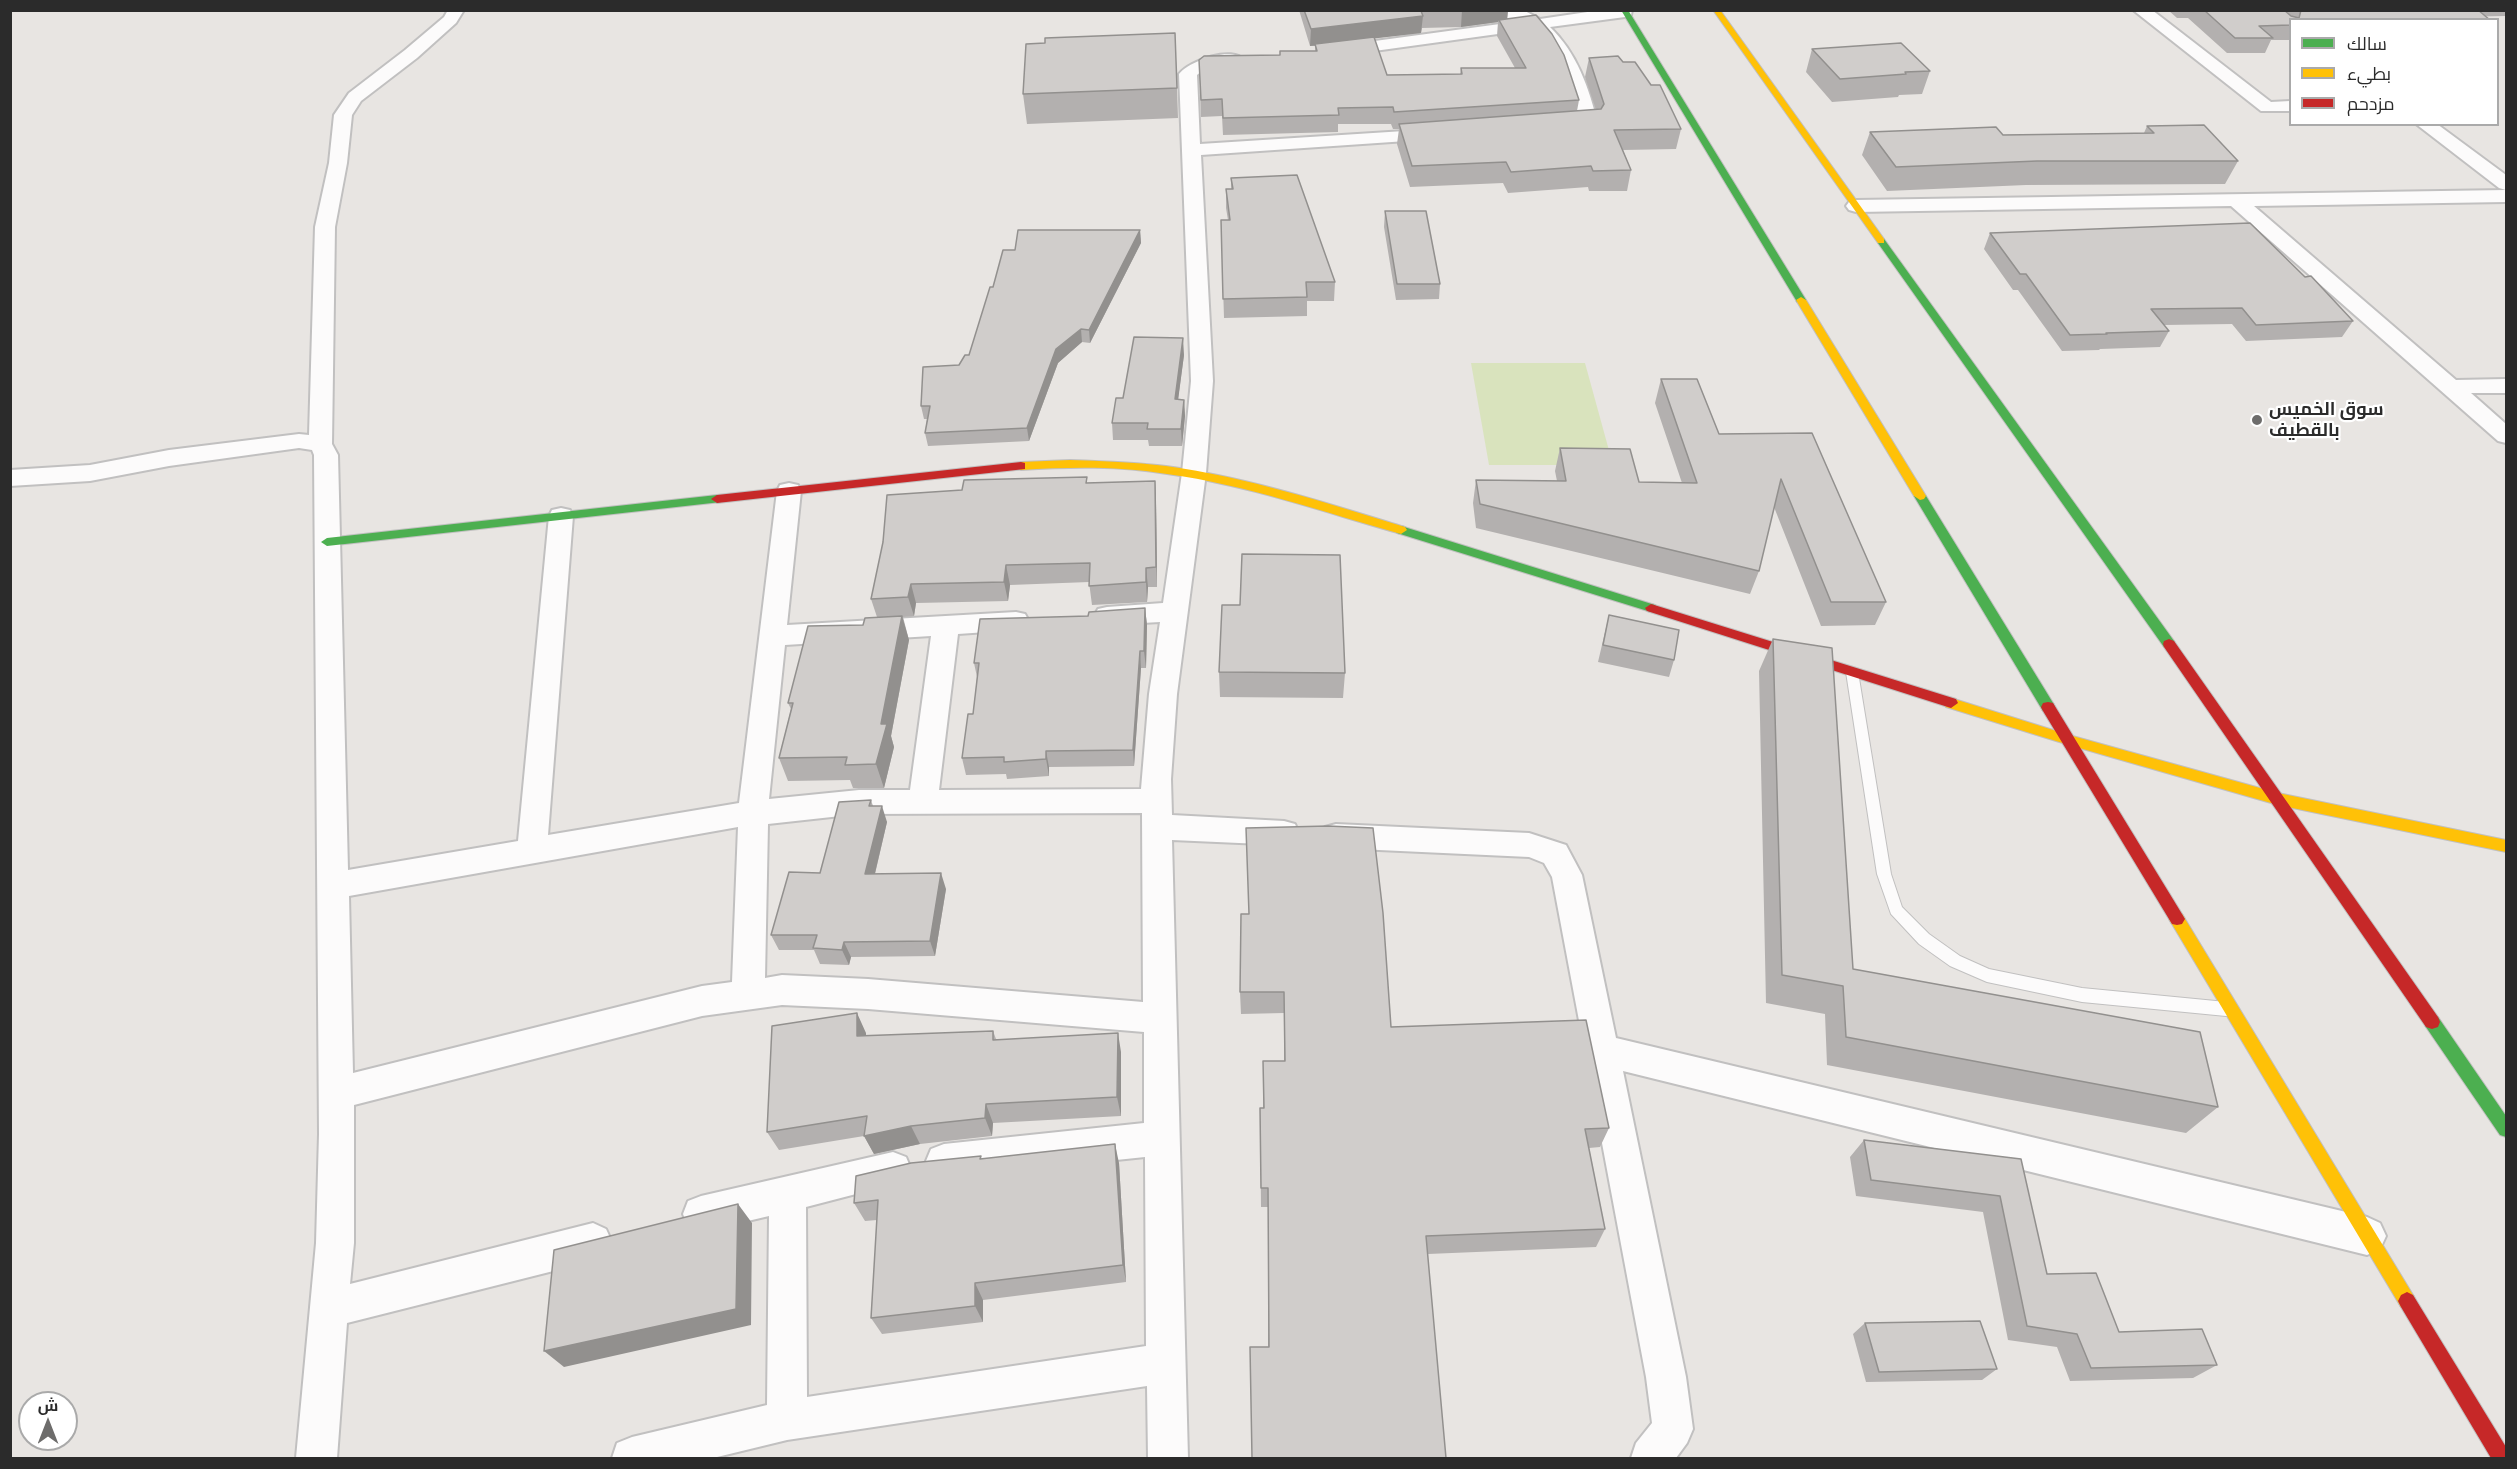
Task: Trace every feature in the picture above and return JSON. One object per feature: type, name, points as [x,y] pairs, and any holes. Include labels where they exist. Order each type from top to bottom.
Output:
[{"type":"main road","points":[[1716,10],[2178,654],[2506,1129]]},
{"type":"main road","points":[[1624,11],[2069,740],[2502,1458]]},
{"type":"main road","points":[[327,542],[1057,462],[1135,464],[1194,473],[1288,494],[2069,740],[2278,799],[2506,846]]},
{"type":"street","points":[[316,1458],[335,1243],[336,1093],[326,455],[320,444],[325,227],[338,163],[343,115],[355,97],[411,54],[450,20],[456,10]]},
{"type":"street","points":[[1486,10],[1526,16],[1561,46],[1584,96],[1589,123],[1543,127]]},
{"type":"street","points":[[2141,10],[2266,107],[2289,106]]},
{"type":"street","points":[[1317,53],[1535,25],[1624,11]]},
{"type":"street","points":[[1168,1458],[1157,814],[1163,694],[1194,473],[1203,381],[1188,74],[1193,68],[1204,63],[1260,58]]},
{"type":"street","points":[[2428,126],[2506,184]]},
{"type":"street","points":[[1192,150],[1449,133]]},
{"type":"street","points":[[1856,206],[2506,196]]},
{"type":"street","points":[[2236,200],[2506,436]]},
{"type":"street","points":[[2451,387],[2506,386]]},
{"type":"street","points":[[10,478],[90,473],[169,458],[299,441],[320,444]]},
{"type":"street","points":[[748,995],[753,814],[789,491]]},
{"type":"street","points":[[532,851],[561,516]]},
{"type":"street","points":[[1083,617],[1174,612]]},
{"type":"street","points":[[773,636],[1037,620]]},
{"type":"street","points":[[923,801],[946,626]]},
{"type":"street","points":[[333,886],[753,814],[859,802],[923,801],[1157,814],[1529,845],[1555,854],[1568,875],[1666,1377],[1673,1429],[1651,1458]]},
{"type":"street","points":[[336,1093],[702,1001],[782,990],[868,994],[1160,1018]]},
{"type":"street","points":[[1602,1050],[2367,1236]]},
{"type":"street","points":[[673,1222],[920,1163],[1162,1138]]},
{"type":"street","points":[[787,1420],[788,1193]]},
{"type":"street","points":[[330,1308],[627,1233]]},
{"type":"street","points":[[632,1458],[787,1420],[1167,1363]]},
{"type":"lane","points":[[1852,672],[1884,874],[1896,910],[1924,939],[1955,961],[1987,975],[2082,995],[2231,1010]]},
{"type":"green space","points":[[1471,363],[1585,363],[1613,465],[1489,465]]},
{"type":"building","points":[[1304,10],[1457,10],[1421,11],[1423,16],[1311,29]]},
{"type":"building","points":[[2204,10],[2284,10],[2291,16],[2299,18],[2289,18],[2289,25],[2259,26],[2273,38],[2235,38]]},
{"type":"building","points":[[2301,10],[2478,10],[2488,18],[2299,18]]},
{"type":"building","points":[[1536,15],[1552,34],[1564,55],[1579,100],[1394,112],[1393,107],[1338,108],[1339,115],[1223,118],[1222,99],[1201,100],[1199,60],[1204,56],[1280,55],[1280,51],[1317,51],[1315,44],[1374,37],[1387,75],[1462,74],[1461,68],[1526,68],[1499,20]]},
{"type":"building","points":[[1175,33],[1177,88],[1023,94],[1026,44],[1045,43],[1045,38]]},
{"type":"building","points":[[1901,43],[1930,71],[1840,79],[1812,49]]},
{"type":"building","points":[[1618,56],[1623,62],[1635,62],[1651,85],[1660,85],[1681,129],[1614,130],[1631,170],[1593,171],[1591,166],[1511,172],[1506,162],[1412,166],[1399,124],[1601,109],[1604,104],[1589,58]]},
{"type":"building","points":[[2204,125],[2238,161],[2037,161],[1896,167],[1870,132],[1996,127],[2003,135],[2154,133],[2147,126]]},
{"type":"building","points":[[1297,175],[1335,282],[1306,282],[1307,297],[1223,299],[1221,220],[1230,220],[1226,189],[1233,189],[1231,178]]},
{"type":"building","points":[[1385,211],[1426,211],[1440,284],[1397,284]]},
{"type":"building","points":[[2250,223],[2305,277],[2311,276],[2353,321],[2256,325],[2242,308],[2151,309],[2169,331],[2070,335],[2026,274],[2020,274],[1990,233]]},
{"type":"building","points":[[1018,230],[1140,230],[1089,330],[1081,329],[1056,349],[1027,428],[925,433],[930,406],[921,406],[923,367],[959,365],[965,355],[969,355],[990,287],[993,287],[1003,250],[1015,250]]},
{"type":"building","points":[[1134,337],[1183,338],[1175,399],[1184,400],[1181,429],[1147,429],[1148,423],[1112,423],[1116,398],[1123,398]]},
{"type":"building","points":[[1661,379],[1697,379],[1719,434],[1812,433],[1886,602],[1831,602],[1781,479],[1759,571],[1480,504],[1476,480],[1566,481],[1560,448],[1630,449],[1639,482],[1697,483]]},
{"type":"building","points":[[1087,477],[1086,483],[1155,481],[1156,567],[1146,568],[1146,582],[1089,586],[1090,563],[1006,565],[1004,582],[911,584],[908,597],[871,599],[883,542],[887,495],[962,490],[964,480]]},
{"type":"building","points":[[1242,554],[1340,555],[1345,673],[1219,672],[1222,605],[1240,605]]},
{"type":"building","points":[[1145,608],[1144,651],[1140,651],[1133,750],[1046,751],[1046,759],[1004,762],[1004,757],[962,758],[968,714],[973,714],[979,663],[974,663],[980,619],[1088,616],[1089,612]]},
{"type":"building","points":[[1609,615],[1679,630],[1674,660],[1603,645]]},
{"type":"building","points":[[902,616],[881,724],[887,724],[876,764],[845,765],[847,757],[779,758],[793,703],[788,703],[808,626],[863,625],[865,618]]},
{"type":"building","points":[[1773,639],[1832,648],[1853,969],[2200,1032],[2218,1107],[1846,1037],[1843,986],[1782,975]]},
{"type":"building","points":[[871,800],[869,806],[882,806],[865,874],[941,873],[930,941],[844,942],[842,950],[813,948],[817,935],[771,935],[789,872],[820,873],[839,802]]},
{"type":"building","points":[[1328,826],[1373,828],[1383,913],[1391,1027],[1586,1020],[1609,1128],[1585,1129],[1605,1229],[1426,1236],[1446,1458],[1252,1458],[1250,1347],[1269,1347],[1268,1188],[1261,1188],[1260,1108],[1264,1108],[1263,1061],[1285,1061],[1284,992],[1240,992],[1241,914],[1249,914],[1246,828]]},
{"type":"building","points":[[857,1013],[857,1036],[993,1031],[993,1040],[1118,1033],[1117,1097],[986,1104],[985,1118],[911,1126],[864,1136],[867,1116],[767,1132],[772,1026]]},
{"type":"building","points":[[1864,1140],[2021,1159],[2047,1274],[2096,1273],[2119,1332],[2202,1329],[2217,1365],[2091,1368],[2077,1334],[2027,1326],[2000,1196],[1871,1180]]},
{"type":"building","points":[[1115,1144],[1123,1265],[975,1283],[975,1306],[871,1318],[878,1200],[854,1203],[856,1176],[911,1163],[981,1156],[980,1159]]},
{"type":"building","points":[[738,1204],[736,1309],[544,1351],[554,1250]]},
{"type":"building","points":[[1980,1321],[1997,1369],[1879,1372],[1865,1323]]},
{"type":"traffic: fast","points":[[1624,10],[1801,300]]},
{"type":"traffic: fast","points":[[1881,241],[2169,644]]},
{"type":"traffic: fast","points":[[1920,496],[2048,707]]},
{"type":"traffic: fast","points":[[327,542],[717,499]]},
{"type":"traffic: fast","points":[[1401,530],[1651,608]]},
{"type":"traffic: fast","points":[[2432,1022],[2506,1129]]},
{"type":"traffic: slow","points":[[1716,10],[1881,241]]},
{"type":"traffic: slow","points":[[1801,300],[1920,496]]},
{"type":"traffic: slow","points":[[1021,466],[1070,463],[1118,465],[1214,478],[1308,502],[1401,530]]},
{"type":"traffic: slow","points":[[1951,703],[2069,740],[2278,799],[2506,846]]},
{"type":"traffic: slow","points":[[2177,919],[2407,1301]]},
{"type":"traffic: jam","points":[[717,499],[1021,466]]},
{"type":"traffic: jam","points":[[1651,608],[1951,703]]},
{"type":"traffic: jam","points":[[2169,644],[2432,1022]]},
{"type":"traffic: jam","points":[[2048,707],[2177,919]]},
{"type":"traffic: jam","points":[[2407,1301],[2502,1458]]},
{"type":"place","name":"سوق الخميس بالقطيف","points":[[2257,420]]}]
